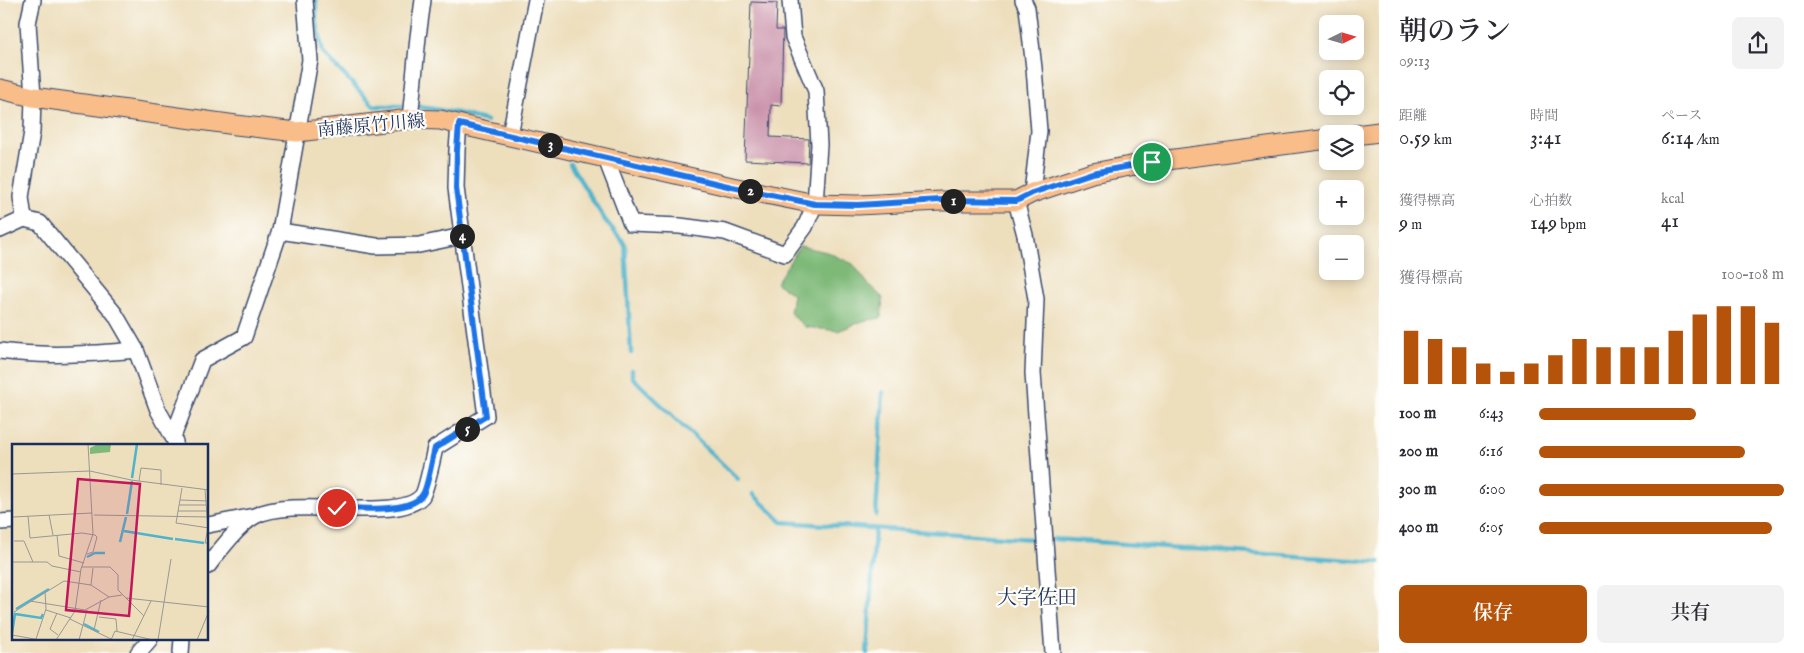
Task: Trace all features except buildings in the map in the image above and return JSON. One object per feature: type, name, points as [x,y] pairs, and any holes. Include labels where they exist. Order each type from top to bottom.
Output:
[{"type":"main road","name":"南藤原竹川線","points":[[0,89],[34,97],[297,132],[410,119],[440,120],[606,159],[815,204],[858,205],[1024,197],[1101,172],[1152,162],[1319,140]]},
{"type":"main road","points":[[1364,134],[1379,132]]},
{"type":"street","points":[[24,219],[21,197],[32,132],[34,97],[28,23],[33,0]]},
{"type":"street","points":[[175,441],[202,360],[244,336],[280,231],[310,60],[305,0]]},
{"type":"street","points":[[410,119],[423,0]]},
{"type":"street","points":[[510,135],[536,0]]},
{"type":"street","points":[[606,159],[631,224],[680,226],[725,232],[785,254],[805,227],[815,204],[819,145],[816,91],[793,37],[790,0]]},
{"type":"street","points":[[1023,0],[1027,8],[1039,131],[1024,197],[1025,235],[1036,299],[1033,374],[1053,653]]},
{"type":"street","points":[[209,525],[283,508],[391,508],[410,505],[423,495],[435,448],[486,416],[456,188],[459,124]]},
{"type":"street","points":[[0,230],[24,219],[40,223],[115,314],[136,350],[158,410],[175,441]]},
{"type":"street","points":[[280,231],[376,246],[418,245],[462,236]]},
{"type":"street","points":[[0,351],[26,354],[87,354],[136,350]]},
{"type":"street","points":[[209,563],[230,538],[254,516]]},
{"type":"street","points":[[138,653],[149,640]]},
{"type":"street","points":[[181,653],[182,640]]},
{"type":"green space","points":[[800,246],[827,252],[853,264],[869,285],[883,298],[881,318],[863,321],[838,331],[805,327],[790,313],[793,294],[776,283]]},
{"type":"waterway","points":[[316,0],[316,19],[323,53],[374,106],[404,106]]},
{"type":"waterway","points":[[416,106],[457,113],[487,121]]},
{"type":"waterway","points":[[570,164],[605,220],[625,244],[631,353]]},
{"type":"waterway","points":[[632,370],[632,377],[738,479]]},
{"type":"waterway","points":[[876,515],[883,392]]},
{"type":"waterway","points":[[753,494],[782,522],[1033,539]]},
{"type":"waterway","points":[[867,653],[875,529]]},
{"type":"waterway","points":[[1054,539],[1379,562]]},
{"type":"district","name":"大字佐田","points":[[1037,597]]},
{"type":"route","points":[[337,508],[391,508],[410,505],[423,495],[435,448],[486,416],[456,188],[459,124],[606,159],[815,204],[858,205],[941,200],[1016,201],[1032,193],[1092,173],[1152,162]]}]
